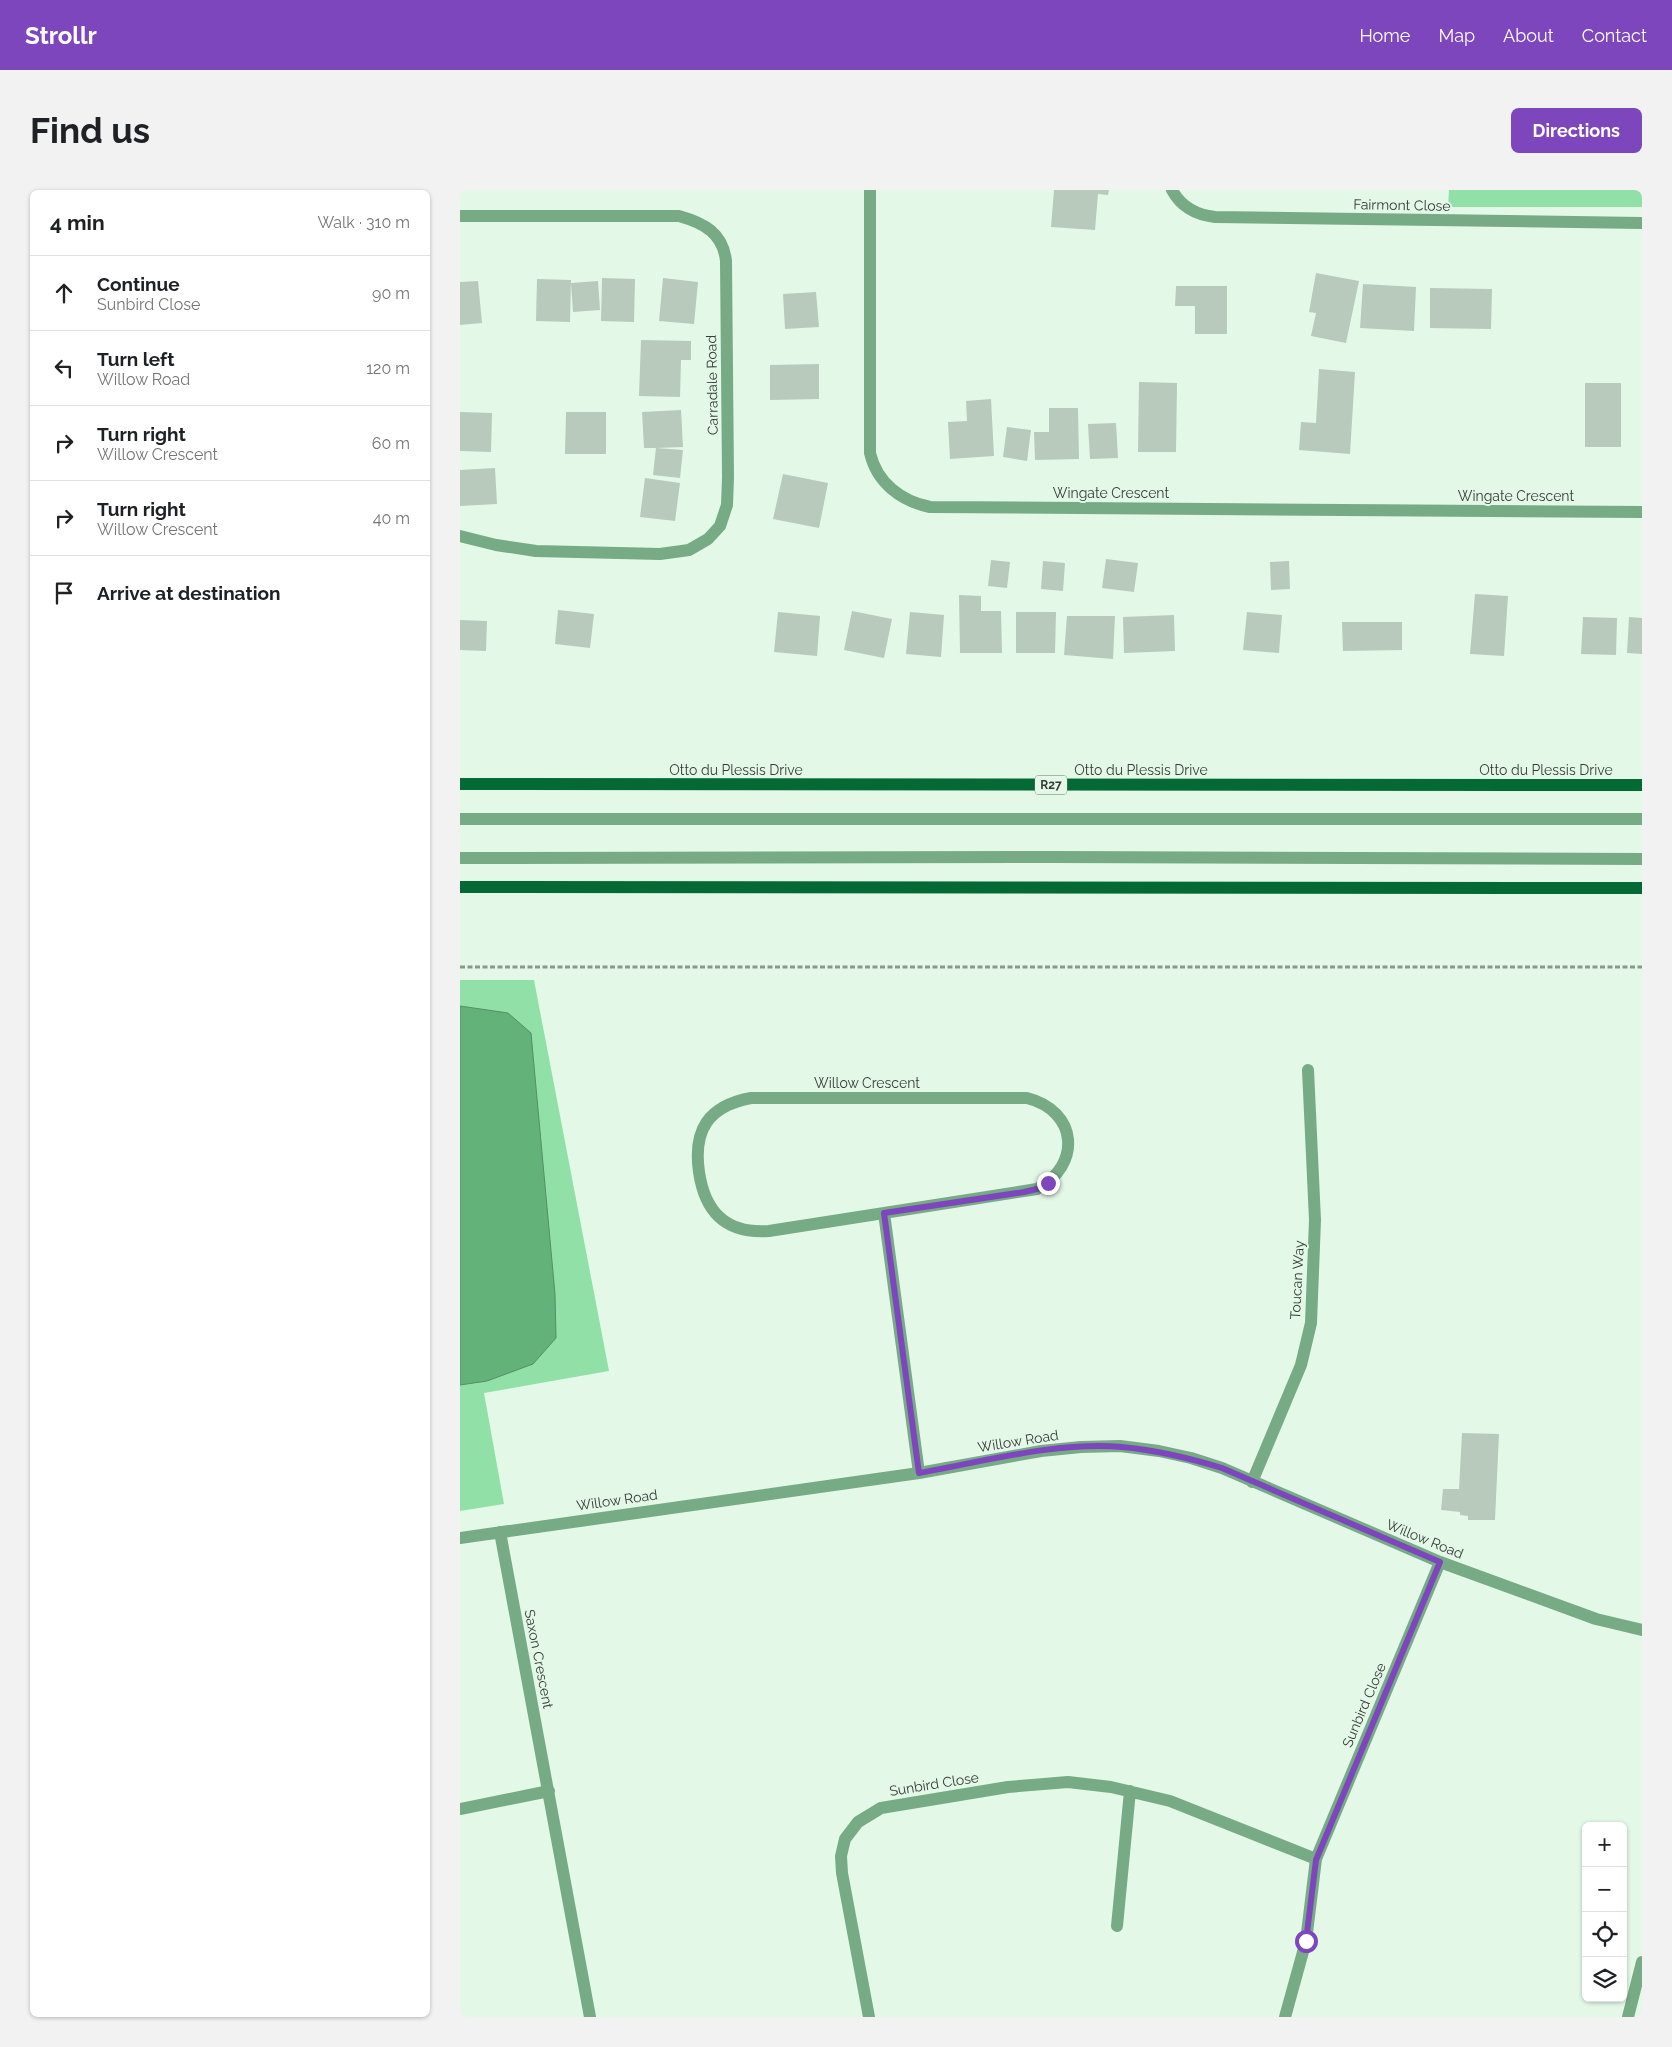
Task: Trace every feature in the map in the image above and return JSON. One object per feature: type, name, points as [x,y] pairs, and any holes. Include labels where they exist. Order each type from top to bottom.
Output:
[{"type":"main road","name":"Otto du Plessis Drive","points":[[460,784],[1642,785]]},
{"type":"main road","points":[[460,887],[1642,888]]},
{"type":"street","name":"Wingate Crescent","points":[[870,190],[870,453],[873,465],[884,482],[914,504],[930,507],[1642,512]]},
{"type":"street","name":"Fairmont Close","points":[[1172,190],[1190,210],[1200,215],[1215,218],[1642,223]]},
{"type":"street","name":"Carradale Road","points":[[460,216],[679,216],[704,225],[714,234],[724,247],[726,261],[728,477],[727,505],[720,526],[708,539],[690,550],[660,554],[536,551],[496,545],[460,536]]},
{"type":"street","points":[[460,819],[1642,819]]},
{"type":"street","points":[[460,858],[1074,857],[1642,859]]},
{"type":"street","name":"Toucan Way","points":[[1252,1482],[1301,1366],[1310,1323],[1315,1220],[1308,1070]]},
{"type":"street","name":"Willow Crescent","points":[[751,1098],[1027,1098],[1049,1106],[1064,1125],[1068,1149],[1065,1162],[1058,1174],[1048,1183],[1037,1189],[884,1213],[769,1231],[742,1230],[719,1216],[708,1204],[702,1190],[696,1153],[703,1128],[710,1118],[722,1107],[736,1101],[751,1098]]},
{"type":"street","points":[[884,1213],[919,1473]]},
{"type":"street","name":"Willow Road","points":[[460,1538],[919,1473],[1041,1451],[1120,1446],[1160,1451],[1222,1468],[1440,1562],[1596,1619],[1642,1630]]},
{"type":"street","name":"Saxon Crescent","points":[[500,1532],[590,2017]]},
{"type":"street","name":"Sunbird Close","points":[[1285,2017],[1306,1941],[1316,1860],[1440,1562]]},
{"type":"street","name":"Sunbird Close","points":[[869,2017],[842,1873],[842,1847],[845,1839],[858,1822],[881,1808],[1008,1787],[1068,1782],[1112,1787],[1170,1801],[1316,1860]]},
{"type":"street","points":[[460,1809],[549,1791]]},
{"type":"street","points":[[1117,1926],[1130,1791]]},
{"type":"street","points":[[1628,2017],[1640,1983],[1642,1962]]},
{"type":"path","points":[[460,967],[1642,967]]},
{"type":"shaded area","points":[[1449,190],[1642,190],[1642,207],[1448,207]]},
{"type":"shaded area","points":[[460,980],[534,980],[609,1371],[484,1393],[504,1504],[460,1511]]},
{"type":"shaded area","points":[[460,1006],[508,1013],[531,1033],[555,1294],[556,1338],[533,1364],[487,1381],[460,1385]]},
{"type":"building","points":[[1054,190],[1109,190],[1108,195],[1098,194],[1095,230],[1051,227]]},
{"type":"building","points":[[1316,273],[1359,281],[1346,343],[1311,336],[1316,313],[1309,312]]},
{"type":"building","points":[[602,278],[635,279],[634,322],[601,321]]},
{"type":"building","points":[[663,278],[698,282],[694,324],[659,321]]},
{"type":"building","points":[[537,279],[571,280],[570,322],[536,321]]},
{"type":"building","points":[[478,281],[482,323],[460,325],[460,282]]},
{"type":"building","points":[[598,281],[600,310],[573,312],[571,283]]},
{"type":"building","points":[[1363,284],[1416,287],[1414,331],[1360,328]]},
{"type":"building","points":[[1176,286],[1227,286],[1227,334],[1195,334],[1195,306],[1175,306]]},
{"type":"building","points":[[1430,288],[1492,289],[1491,329],[1430,328]]},
{"type":"building","points":[[816,292],[819,327],[785,329],[783,294]]},
{"type":"building","points":[[641,340],[691,341],[691,360],[681,360],[680,397],[639,396]]},
{"type":"building","points":[[819,364],[819,399],[770,400],[770,365]]},
{"type":"building","points":[[1319,369],[1355,372],[1350,454],[1299,450],[1301,422],[1316,423]]},
{"type":"building","points":[[1139,382],[1177,383],[1176,452],[1138,452]]},
{"type":"building","points":[[1585,383],[1621,383],[1621,447],[1585,447]]},
{"type":"building","points":[[991,399],[994,456],[950,459],[948,422],[967,421],[966,401]]},
{"type":"building","points":[[1049,408],[1078,408],[1079,459],[1035,460],[1034,432],[1049,432]]},
{"type":"building","points":[[681,410],[683,447],[644,448],[642,412]]},
{"type":"building","points":[[460,412],[492,413],[491,452],[460,451]]},
{"type":"building","points":[[566,412],[606,412],[606,454],[565,454]]},
{"type":"building","points":[[1116,423],[1118,458],[1090,459],[1088,424]]},
{"type":"building","points":[[1007,427],[1031,430],[1027,461],[1003,457]]},
{"type":"building","points":[[656,448],[683,450],[680,478],[653,475]]},
{"type":"building","points":[[495,468],[497,504],[460,506],[460,470]]},
{"type":"building","points":[[783,474],[828,483],[819,528],[773,519]]},
{"type":"building","points":[[645,478],[680,483],[675,521],[640,517]]},
{"type":"building","points":[[1106,559],[1138,563],[1134,592],[1102,588]]},
{"type":"building","points":[[991,560],[1010,562],[1007,588],[988,586]]},
{"type":"building","points":[[1043,561],[1065,563],[1063,591],[1041,589]]},
{"type":"building","points":[[1289,561],[1290,589],[1271,590],[1270,562]]},
{"type":"building","points":[[1475,594],[1508,596],[1504,656],[1470,654]]},
{"type":"building","points":[[959,595],[981,596],[981,611],[1001,611],[1002,653],[960,653]]},
{"type":"building","points":[[558,610],[594,614],[590,648],[555,644]]},
{"type":"building","points":[[852,611],[892,619],[884,658],[844,650]]},
{"type":"building","points":[[778,612],[820,616],[817,656],[774,652]]},
{"type":"building","points":[[910,612],[944,615],[941,657],[906,654]]},
{"type":"building","points":[[1016,612],[1056,612],[1055,653],[1016,653]]},
{"type":"building","points":[[1247,612],[1282,615],[1279,653],[1243,650]]},
{"type":"building","points":[[1174,615],[1175,651],[1124,653],[1123,617]]},
{"type":"building","points":[[1067,616],[1115,616],[1113,659],[1064,655]]},
{"type":"building","points":[[1583,617],[1617,618],[1616,655],[1581,654]]},
{"type":"building","points":[[1629,617],[1642,618],[1642,654],[1627,653]]},
{"type":"building","points":[[460,620],[487,621],[486,651],[460,650]]},
{"type":"building","points":[[1342,622],[1402,622],[1402,650],[1343,651]]},
{"type":"building","points":[[1462,1433],[1499,1434],[1495,1520],[1468,1520],[1468,1516],[1460,1515],[1460,1512],[1441,1510],[1443,1489],[1459,1489]]},
{"type":"route","points":[[1048,1183],[1037,1189],[1024,1192],[884,1213],[919,1473],[1041,1451],[1081,1447],[1120,1446],[1160,1451],[1222,1468],[1440,1562],[1316,1860],[1306,1941]]}]
